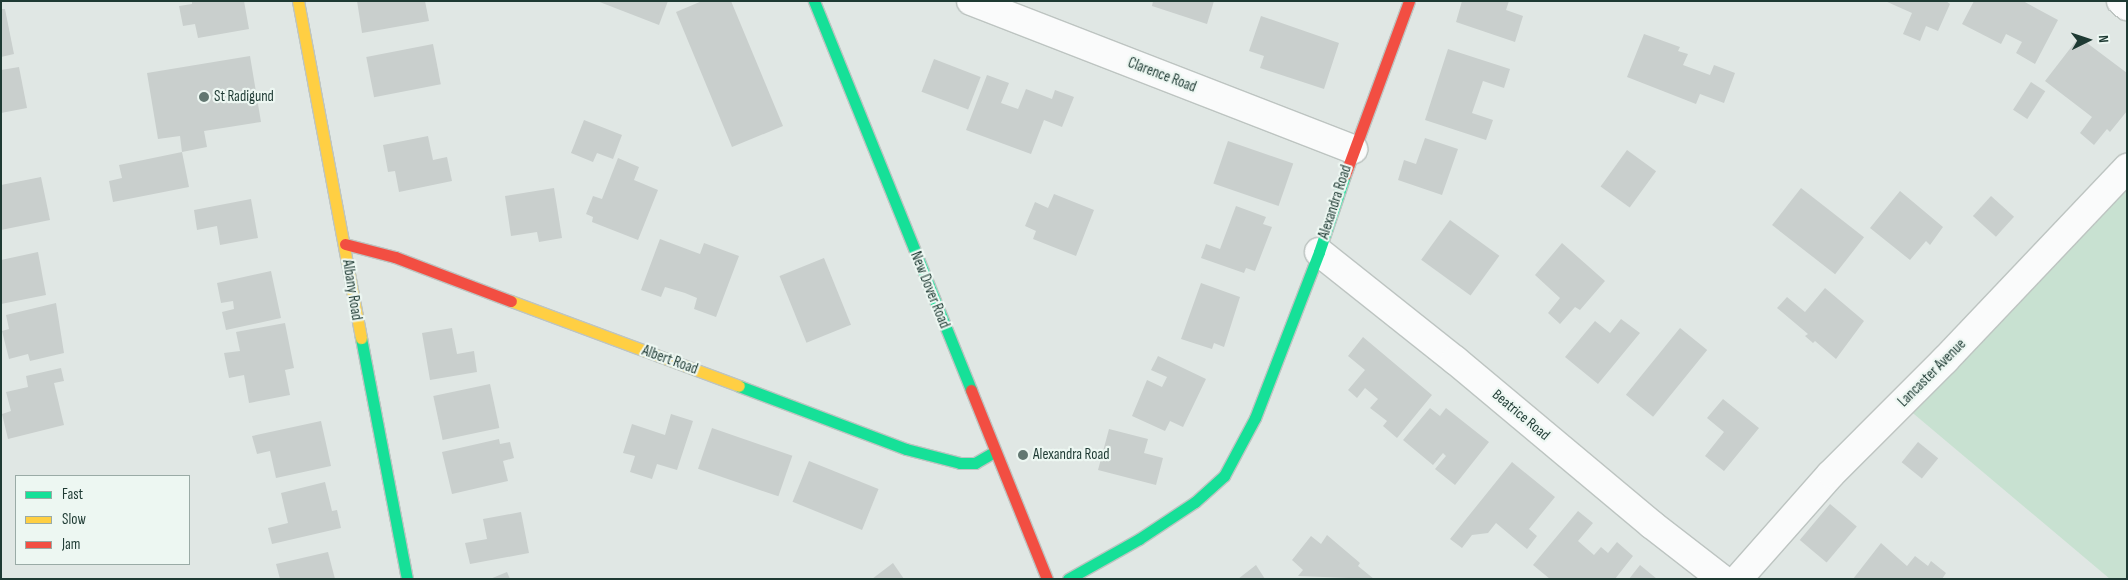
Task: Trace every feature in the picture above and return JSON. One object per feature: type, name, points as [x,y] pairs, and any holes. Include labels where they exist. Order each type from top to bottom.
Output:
[{"type":"street","name":"Albany Road","points":[[298,1],[345,244],[382,460],[407,579]]},
{"type":"street","name":"New Dover Road","points":[[814,1],[994,452],[1047,579]]},
{"type":"street","name":"Clarence Road","points":[[971,1],[1353,148]]},
{"type":"street","name":"Alexandra Road","points":[[1068,579],[1139,539],[1195,502],[1224,476],[1254,418],[1318,252],[1353,148],[1409,1]]},
{"type":"street","points":[[2121,1],[2127,6]]},
{"type":"street","name":"Lancaster Avenue","points":[[1738,579],[1831,474],[1945,360],[2127,168]]},
{"type":"street","name":"Albert Road","points":[[345,244],[395,257],[906,449],[960,463],[975,463],[994,452]]},
{"type":"street","name":"Beatrice Road","points":[[1318,252],[1454,360],[1651,524],[1722,579]]},
{"type":"green space","points":[[2127,173],[2127,579],[2110,579],[1908,409]]},
{"type":"building","points":[[192,1],[244,1],[249,29],[198,38],[195,24],[183,26],[179,6],[192,4]]},
{"type":"building","points":[[357,1],[425,1],[429,21],[362,33]]},
{"type":"building","points":[[597,1],[668,1],[659,25]]},
{"type":"building","points":[[702,1],[731,1],[783,126],[732,147],[676,12]]},
{"type":"building","points":[[1153,1],[1214,1],[1207,24],[1152,6]]},
{"type":"building","points":[[1462,1],[1509,1],[1506,10],[1523,16],[1515,42],[1456,22]]},
{"type":"building","points":[[1885,1],[1946,1],[1950,4],[1938,31],[1926,26],[1920,41],[1903,34],[1912,13]]},
{"type":"building","points":[[1974,1],[2023,1],[2058,20],[2035,64],[2016,53],[2022,42],[2006,34],[2001,44],[1962,24]]},
{"type":"building","points":[[1,9],[5,9],[14,54],[1,57]]},
{"type":"building","points":[[1261,16],[1339,43],[1324,89],[1260,68],[1264,56],[1249,51]]},
{"type":"building","points":[[1644,34],[1680,47],[1678,51],[1688,54],[1683,65],[1710,75],[1714,65],[1735,73],[1724,103],[1700,94],[1696,104],[1627,77]]},
{"type":"building","points":[[2079,37],[2127,73],[2127,111],[2110,132],[2107,129],[2094,145],[2080,133],[2092,117],[2045,81]]},
{"type":"building","points":[[433,44],[441,84],[374,97],[366,57]]},
{"type":"building","points":[[1448,49],[1510,69],[1504,88],[1483,81],[1472,113],[1493,120],[1486,140],[1425,120]]},
{"type":"building","name":"St Radigund","points":[[250,56],[261,122],[204,131],[207,147],[182,152],[180,136],[158,139],[147,73]]},
{"type":"building","points":[[934,59],[981,77],[968,110],[921,92]]},
{"type":"building","points":[[19,67],[27,108],[1,113],[1,70]]},
{"type":"building","points":[[987,75],[1009,83],[1001,103],[1018,109],[1026,89],[1052,99],[1055,90],[1074,97],[1062,127],[1044,120],[1031,154],[966,130]]},
{"type":"building","points":[[2031,82],[2045,91],[2027,119],[2013,110]]},
{"type":"building","points":[[584,120],[622,135],[613,159],[597,153],[593,162],[571,153]]},
{"type":"building","points":[[428,136],[433,160],[447,157],[452,181],[399,192],[395,171],[388,172],[383,145]]},
{"type":"building","points":[[1425,138],[1458,149],[1442,195],[1398,180],[1404,160],[1416,164]]},
{"type":"building","points":[[1228,141],[1293,163],[1279,206],[1213,184]]},
{"type":"building","points":[[1627,150],[1656,171],[1630,208],[1601,186]]},
{"type":"building","points":[[182,152],[189,187],[113,202],[109,181],[122,178],[119,165]]},
{"type":"building","points":[[618,158],[639,167],[634,180],[658,190],[638,240],[592,222],[593,217],[586,214],[593,196],[602,199]]},
{"type":"building","points":[[41,177],[50,220],[1,230],[1,185]]},
{"type":"building","points":[[554,188],[562,238],[539,242],[537,232],[511,236],[505,196]]},
{"type":"building","points":[[1801,188],[1864,237],[1835,274],[1772,225]]},
{"type":"building","points":[[1900,191],[1943,227],[1930,245],[1926,241],[1910,260],[1870,228]]},
{"type":"building","points":[[1054,194],[1094,210],[1076,256],[1033,239],[1036,231],[1025,226],[1035,202],[1048,208]]},
{"type":"building","points":[[1991,196],[2014,217],[1996,237],[1973,216]]},
{"type":"building","points":[[251,199],[258,238],[220,245],[217,226],[197,230],[194,210]]},
{"type":"building","points":[[1236,206],[1266,217],[1263,224],[1272,227],[1255,271],[1246,268],[1244,273],[1201,258],[1206,244],[1220,249]]},
{"type":"building","points":[[1450,220],[1499,256],[1471,295],[1421,260]]},
{"type":"building","points":[[660,239],[700,254],[704,243],[739,256],[716,317],[694,309],[697,298],[685,293],[665,287],[661,297],[641,290]]},
{"type":"building","points":[[1562,243],[1605,281],[1580,310],[1575,307],[1560,324],[1548,313],[1560,298],[1535,275]]},
{"type":"building","points":[[38,252],[46,295],[1,304],[1,260]]},
{"type":"building","points":[[824,258],[851,325],[806,343],[779,276]]},
{"type":"building","points":[[271,271],[281,318],[226,330],[222,312],[234,309],[233,301],[221,303],[217,283]]},
{"type":"building","points":[[1201,283],[1240,297],[1224,347],[1214,343],[1212,349],[1181,339]]},
{"type":"building","points":[[1825,288],[1864,321],[1836,359],[1815,341],[1813,343],[1805,336],[1808,334],[1777,308],[1787,297],[1805,312]]},
{"type":"building","points":[[56,303],[64,353],[30,361],[28,354],[9,359],[2,331],[9,329],[6,315]]},
{"type":"building","points":[[1621,319],[1640,333],[1598,384],[1565,357],[1595,321],[1610,333]]},
{"type":"building","points":[[285,323],[294,368],[285,370],[290,395],[249,403],[244,375],[229,378],[224,353],[240,351],[236,332]]},
{"type":"building","points":[[452,328],[457,354],[474,351],[477,372],[430,380],[422,333]]},
{"type":"building","points":[[1680,328],[1707,350],[1653,417],[1626,395]]},
{"type":"building","points":[[1363,337],[1432,395],[1397,438],[1383,426],[1387,421],[1370,408],[1378,399],[1365,388],[1357,398],[1348,390],[1365,370],[1348,356]]},
{"type":"building","points":[[1158,356],[1206,379],[1183,427],[1170,421],[1165,431],[1132,416],[1147,380],[1162,387],[1167,377],[1151,370]]},
{"type":"building","points":[[61,368],[64,381],[54,383],[64,425],[8,439],[2,414],[11,411],[6,392],[28,387],[26,376]]},
{"type":"building","points":[[490,384],[499,428],[443,440],[433,396]]},
{"type":"building","points":[[1723,399],[1759,428],[1724,471],[1705,456],[1724,432],[1707,418]]},
{"type":"building","points":[[1430,408],[1440,416],[1446,408],[1489,442],[1455,485],[1435,469],[1446,456],[1443,453],[1433,465],[1403,440]]},
{"type":"building","points":[[671,414],[693,421],[677,470],[657,464],[652,479],[630,472],[635,456],[623,453],[632,424],[665,435]]},
{"type":"building","points":[[321,421],[331,466],[276,478],[270,451],[257,454],[252,436]]},
{"type":"building","points":[[712,428],[792,456],[778,496],[698,469]]},
{"type":"building","points":[[1109,429],[1148,439],[1144,453],[1163,458],[1156,485],[1098,470]]},
{"type":"building","points":[[499,439],[500,444],[510,442],[514,458],[503,461],[508,481],[452,494],[442,452]]},
{"type":"building","points":[[1918,442],[1938,458],[1922,479],[1902,462]]},
{"type":"building","points":[[809,461],[879,489],[862,530],[793,502]]},
{"type":"building","points":[[1512,462],[1555,497],[1529,529],[1537,536],[1527,549],[1496,523],[1488,533],[1472,535],[1462,548],[1450,539]]},
{"type":"building","points":[[325,482],[332,511],[337,510],[341,528],[272,544],[268,528],[288,523],[281,493]]},
{"type":"building","points":[[1830,504],[1857,526],[1827,563],[1800,540]]},
{"type":"building","points":[[1578,511],[1593,523],[1578,541],[1594,555],[1601,547],[1608,553],[1617,542],[1633,556],[1615,579],[1550,579],[1533,565]]},
{"type":"building","points":[[521,512],[529,553],[470,564],[465,543],[487,539],[483,519]]},
{"type":"building","points":[[1327,535],[1360,563],[1358,566],[1374,579],[1298,576],[1303,570],[1292,560],[1311,536],[1321,544]]},
{"type":"building","points":[[1881,543],[1907,566],[1915,556],[1928,566],[1931,561],[1946,573],[1942,579],[1853,579]]},
{"type":"building","points":[[328,552],[335,579],[280,579],[276,564]]},
{"type":"building","points":[[893,563],[904,579],[872,579]]},
{"type":"building","points":[[1256,565],[1265,579],[1238,579]]},
{"type":"building","points":[[1640,565],[1657,579],[1629,579]]},
{"type":"building","points":[[507,572],[510,579],[490,579]]},
{"type":"traffic: fast","points":[[814,1],[971,390]]},
{"type":"traffic: fast","points":[[1068,579],[1139,539],[1195,502],[1224,476],[1255,418],[1319,252],[1345,175]]},
{"type":"traffic: fast","points":[[361,338],[407,579]]},
{"type":"traffic: fast","points":[[739,386],[906,449],[960,463],[975,463],[994,452]]},
{"type":"traffic: slow","points":[[298,1],[361,338]]},
{"type":"traffic: slow","points":[[511,301],[739,386]]},
{"type":"traffic: jam","points":[[1345,175],[1409,1]]},
{"type":"traffic: jam","points":[[345,244],[395,257],[511,301]]},
{"type":"traffic: jam","points":[[971,390],[1047,579]]},
{"type":"place","name":"St Radigund","points":[[204,97]]},
{"type":"place","name":"Alexandra Road","points":[[1023,455]]}]
